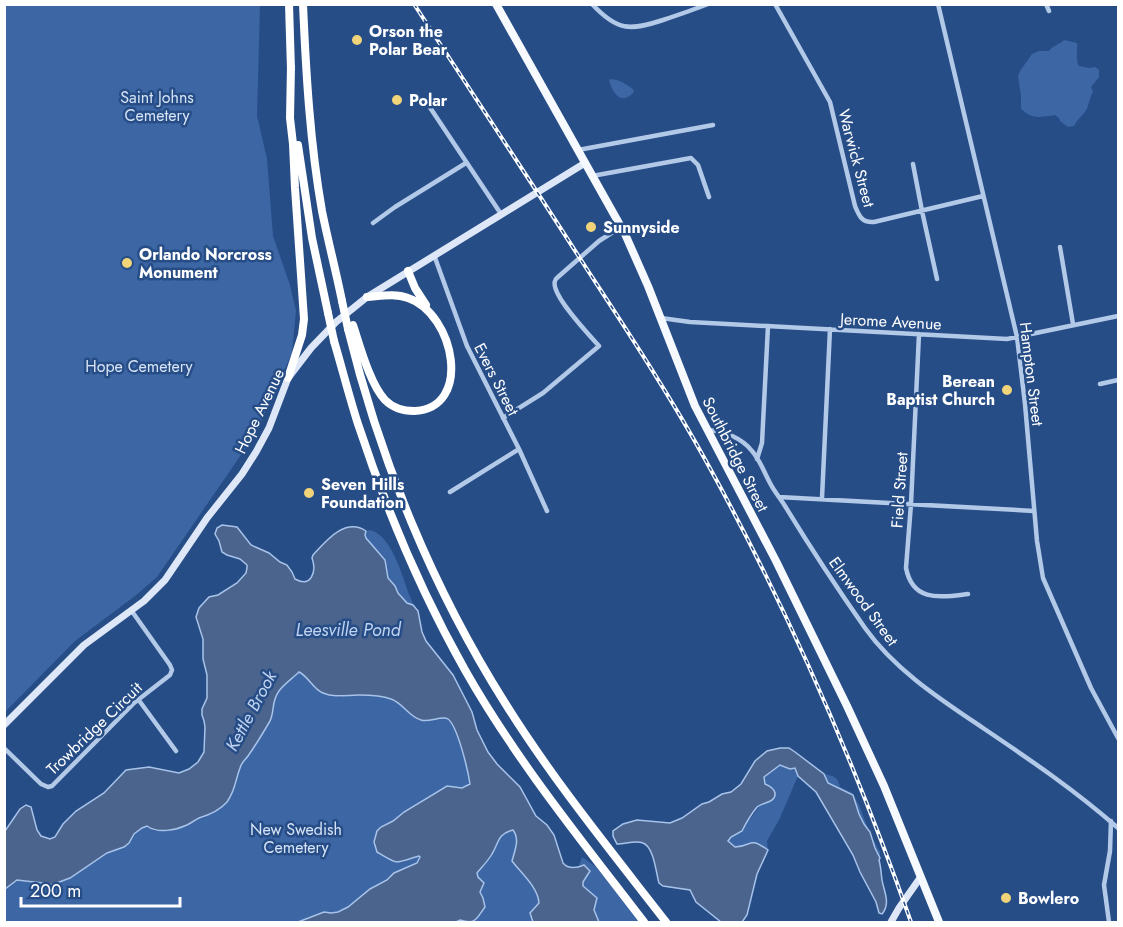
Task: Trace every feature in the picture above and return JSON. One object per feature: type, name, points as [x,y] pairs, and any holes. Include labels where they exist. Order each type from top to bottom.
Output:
[{"type":"highway","points":[[289,4],[295,119],[318,271],[334,341],[358,425],[389,511],[442,628],[472,682],[526,766],[644,922]]},
{"type":"highway","points":[[303,4],[307,85],[322,211],[370,408],[410,518],[460,625],[495,687],[538,753],[666,922]]},
{"type":"highway","points":[[288,378],[303,334],[304,319],[290,118],[291,66]]},
{"type":"highway","points":[[350,327],[372,378],[384,398],[397,408],[418,411],[439,401],[444,395],[450,378],[452,362],[448,344],[439,324],[415,288],[408,271]]},
{"type":"highway","points":[[367,297],[405,296],[420,303],[434,317]]},
{"type":"main road","name":"Southbridge Street","points":[[496,4],[621,227],[636,258],[691,395],[846,704],[884,786],[939,922]]},
{"type":"main road","name":"Hope Avenue","points":[[4,725],[84,645],[150,595],[165,580],[207,518],[250,463],[269,428],[288,378],[336,321],[367,297],[585,163]]},
{"type":"main road","points":[[891,922],[920,878]]},
{"type":"street","points":[[592,4],[608,20],[626,27],[637,28],[708,4]]},
{"type":"street","points":[[685,4],[687,12]]},
{"type":"street","name":"Warwick Street","points":[[775,4],[830,102],[859,216],[865,222],[874,222],[922,211]]},
{"type":"street","name":"Hampton Street","points":[[938,4],[1017,337],[1043,578],[1102,711],[1119,738]]},
{"type":"street","points":[[1046,4],[1049,10]]},
{"type":"street","points":[[429,106],[501,214]]},
{"type":"street","points":[[578,150],[713,125]]},
{"type":"street","points":[[592,176],[691,158],[698,165],[709,197]]},
{"type":"street","points":[[373,223],[466,163]]},
{"type":"street","points":[[913,164],[937,279]]},
{"type":"street","points":[[922,211],[983,196]]},
{"type":"street","points":[[503,418],[543,393],[600,346],[572,314],[554,284],[555,280],[599,241],[621,227]]},
{"type":"street","points":[[1060,247],[1073,324]]},
{"type":"street","name":"Evers Street","points":[[434,255],[466,346],[519,449],[547,511]]},
{"type":"street","name":"Jerome Avenue","points":[[661,318],[690,322],[1007,339],[1119,316]]},
{"type":"street","points":[[757,459],[762,443],[768,326]]},
{"type":"street","points":[[822,498],[830,329]]},
{"type":"street","name":"Field Street","points":[[919,334],[907,576],[919,592],[934,596],[968,594]]},
{"type":"street","points":[[1100,384],[1119,380]]},
{"type":"street","name":"Elmwood Street","points":[[708,430],[718,430],[745,444],[757,459],[809,544],[867,630],[894,662],[1071,790],[1119,828]]},
{"type":"street","points":[[450,492],[519,449]]},
{"type":"street","points":[[779,497],[1034,511]]},
{"type":"street","name":"Trowbridge Circuit","points":[[4,748],[41,784],[52,786],[138,699],[170,675],[172,670],[170,665],[131,610]]},
{"type":"street","points":[[138,699],[176,751]]},
{"type":"street","points":[[1109,922],[1104,885],[1110,851],[1111,821]]},
{"type":"green space","name":"Hope Cemetery","points":[[5,5],[260,5],[257,116],[267,159],[273,236],[290,285],[296,311],[292,353],[256,433],[157,577],[75,641],[5,712]]},
{"type":"green space","points":[[1064,40],[1077,43],[1079,66],[1095,67],[1099,70],[1099,77],[1091,87],[1093,92],[1086,110],[1074,126],[1068,127],[1055,115],[1033,116],[1021,109],[1018,76],[1032,54],[1049,51]]},
{"type":"green space","points":[[609,80],[625,84],[634,92],[621,98],[615,94]]},
{"type":"green space","points":[[366,531],[377,533],[390,547],[413,605],[407,603],[388,579],[385,560],[366,538]]},
{"type":"green space","name":"New Swedish Cemetery","points":[[299,672],[304,674],[311,684],[339,697],[360,695],[394,699],[418,720],[444,717],[454,729],[462,748],[470,784],[404,812],[386,824],[401,863],[419,856],[417,863],[394,873],[338,912],[324,912],[298,922],[5,922],[5,889],[17,880],[48,885],[70,878],[107,853],[124,847],[142,828],[147,826],[154,831],[171,829],[206,817],[236,785],[240,766],[273,712],[277,694]]},
{"type":"green space","points":[[782,760],[795,768],[798,776],[767,841],[768,850],[753,842],[735,846],[728,841],[731,837],[742,831],[759,807],[771,801],[771,786],[765,784],[762,776]]},
{"type":"green space","points":[[824,774],[835,778],[840,787],[852,793],[880,852],[880,863],[832,797]]},
{"type":"green space","points":[[513,829],[517,841],[512,861],[536,891],[538,897],[539,903],[530,913],[533,922],[472,922],[476,921],[483,898],[476,873],[490,857],[501,836]]},
{"type":"green space","points":[[582,857],[596,867],[641,922],[574,922],[574,880]]},
{"type":"water","name":"Leesville Pond","points":[[222,525],[237,527],[251,545],[287,565],[295,579],[301,581],[309,580],[314,568],[313,555],[336,532],[351,527],[358,527],[366,531],[366,538],[385,560],[388,578],[407,603],[413,605],[418,611],[426,641],[453,675],[472,712],[477,730],[488,752],[520,787],[536,816],[554,835],[563,863],[570,868],[584,865],[590,871],[583,886],[597,898],[594,910],[599,922],[533,922],[530,913],[539,903],[538,897],[536,891],[512,861],[517,841],[513,830],[501,836],[490,857],[477,873],[484,883],[480,892],[485,907],[473,921],[298,922],[324,912],[338,912],[394,873],[417,863],[419,856],[397,862],[377,852],[374,842],[377,831],[447,786],[462,788],[470,784],[459,740],[448,719],[421,720],[395,701],[384,697],[328,695],[316,689],[299,672],[283,686],[277,695],[270,721],[241,765],[232,793],[221,807],[178,828],[162,831],[147,826],[142,828],[124,847],[107,853],[70,878],[48,885],[17,880],[5,889],[5,831],[20,809],[26,805],[31,807],[37,830],[41,836],[50,839],[55,837],[63,824],[76,811],[104,793],[126,770],[149,767],[179,773],[198,762],[204,752],[205,727],[202,709],[207,698],[207,675],[203,659],[203,639],[196,617],[199,608],[209,597],[218,595],[237,583],[246,573],[247,568],[247,565],[240,559],[222,552],[215,534],[217,528]]},
{"type":"water","points":[[789,748],[824,774],[828,783],[853,795],[859,814],[870,832],[880,858],[886,902],[882,914],[879,913],[853,855],[816,792],[798,776],[795,768],[790,769],[780,765],[764,777],[765,784],[772,787],[775,796],[769,802],[757,807],[742,831],[728,841],[735,847],[753,843],[768,850],[757,874],[747,915],[742,922],[721,922],[696,902],[690,890],[663,886],[659,883],[647,845],[640,842],[617,844],[613,831],[623,824],[637,820],[670,823],[682,818],[702,804],[731,792],[741,784],[755,761],[767,751]]},
{"type":"railway","points":[[414,4],[629,334],[706,461],[765,573],[818,687],[867,804],[911,922]]},
{"type":"place","name":"Orson the Polar Bear","points":[[357,40]]},
{"type":"place","name":"Polar","points":[[397,100]]},
{"type":"place","name":"Sunnyside","points":[[591,227]]},
{"type":"place","name":"Orlando Norcross Monument","points":[[127,263]]},
{"type":"place","name":"Berean Baptist Church","points":[[1007,390]]},
{"type":"place","name":"Seven Hills Foundation","points":[[309,493]]},
{"type":"place","name":"Bowlero","points":[[1006,898]]},
{"type":"park label","name":"Saint Johns Cemetery","points":[[157,106]]},
{"type":"water label","name":"Kettle Brook","points":[[251,711]]}]
